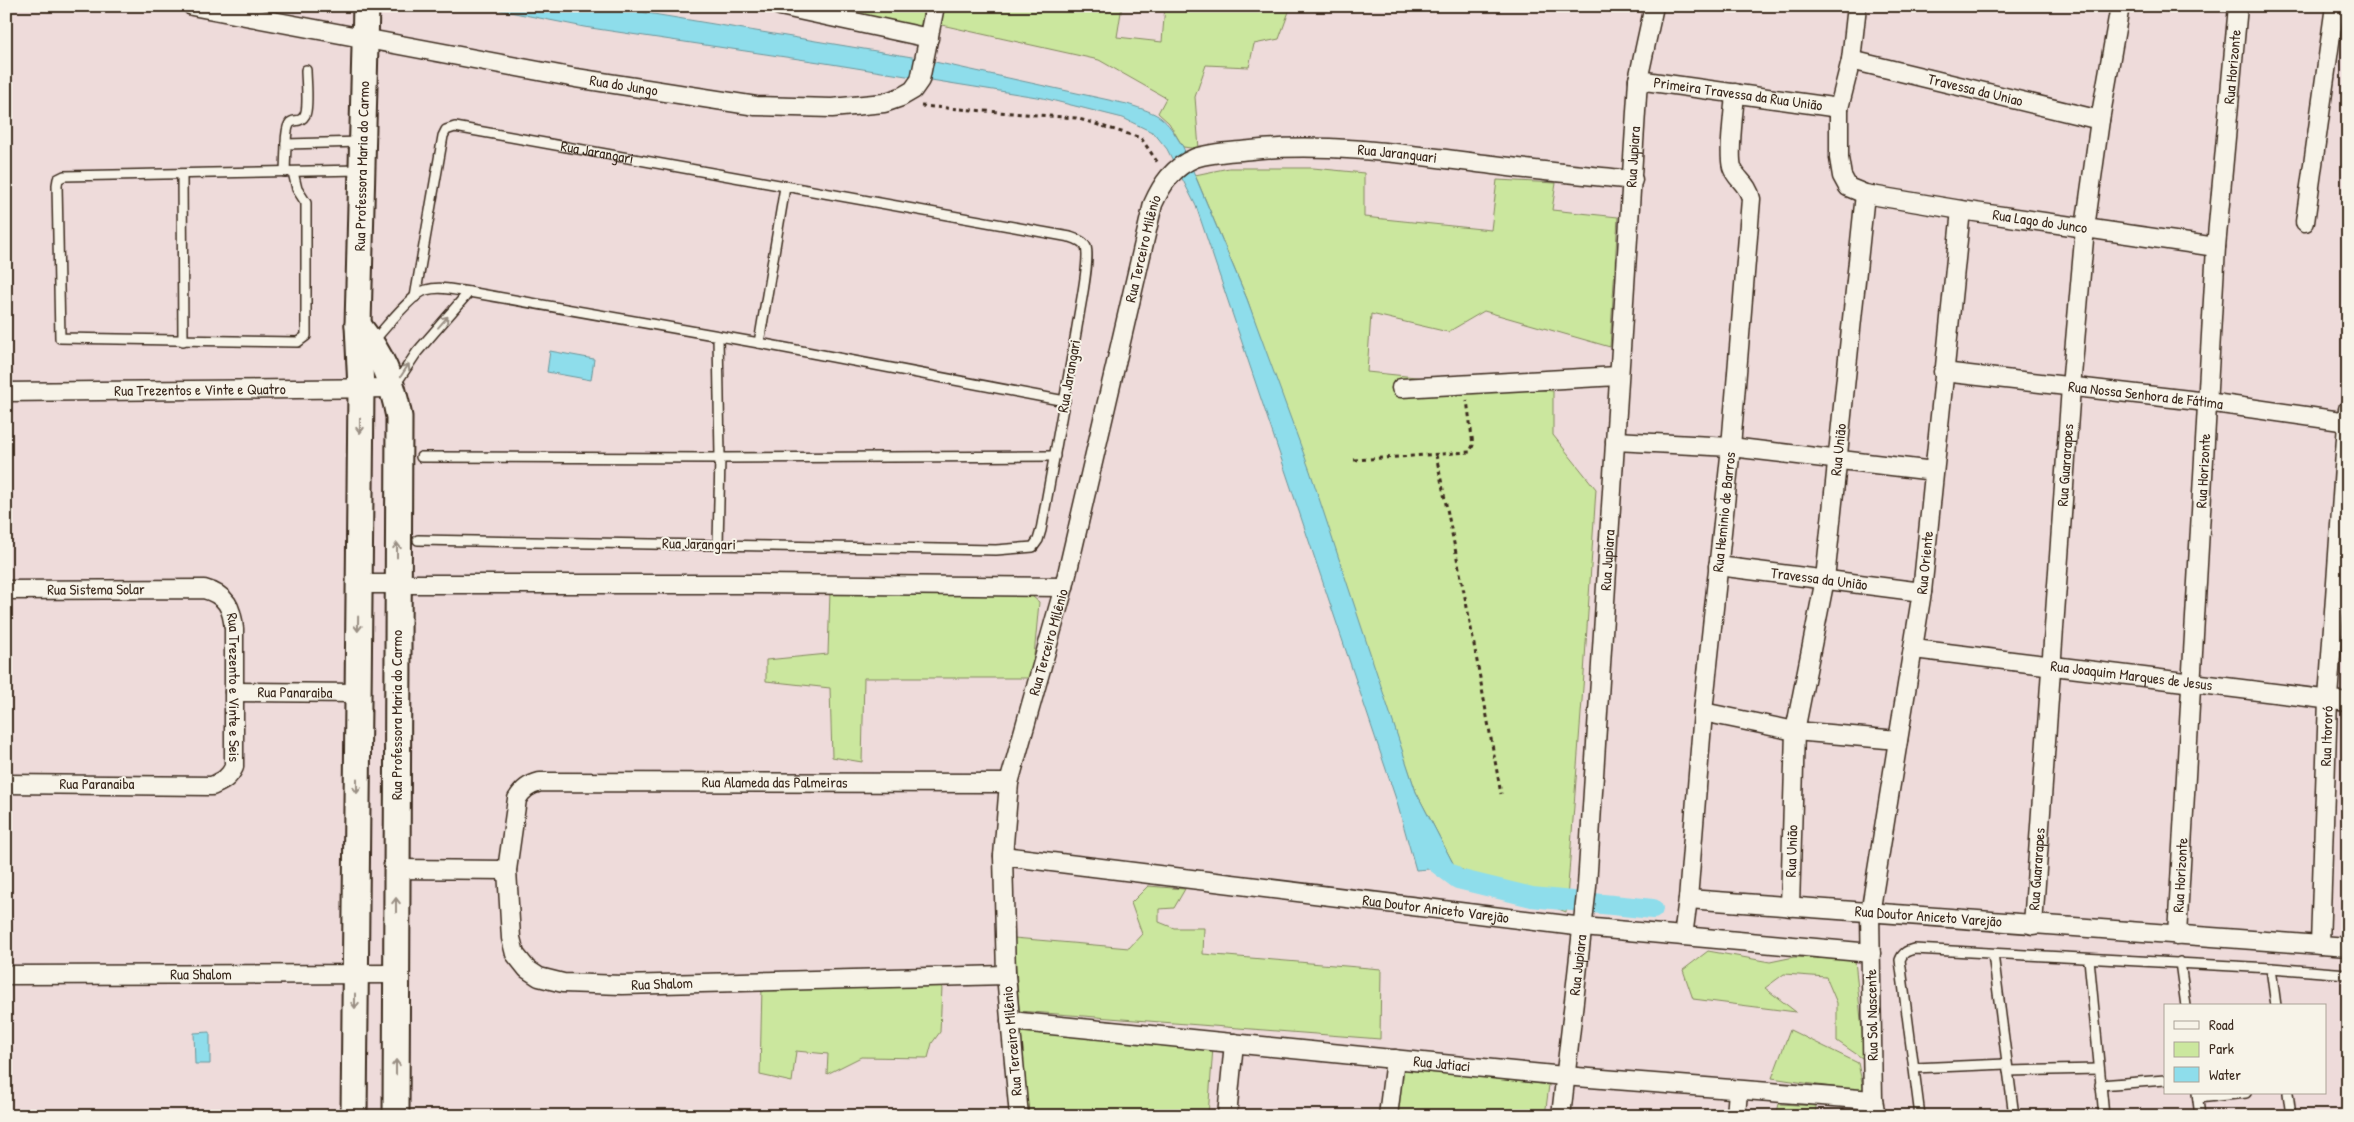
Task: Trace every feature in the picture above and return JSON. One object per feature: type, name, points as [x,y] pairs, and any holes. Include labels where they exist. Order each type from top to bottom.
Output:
[{"type":"street","name":"Rua do Jungo","points":[[192,6],[576,78],[756,106],[832,108],[884,103],[913,90],[920,80],[928,46]]},
{"type":"street","points":[[780,6],[928,46],[935,6]]},
{"type":"street","name":"Rua Jupiara","points":[[1561,1116],[1564,1076],[1587,886],[1638,80],[1654,6]]},
{"type":"street","points":[[1857,6],[1851,60],[1839,108],[1839,158],[1842,176],[1848,186],[1866,194]]},
{"type":"street","name":"Rua Guararapes","points":[[2033,925],[2071,387],[2085,228],[2100,120],[2120,6]]},
{"type":"street","name":"Rua Horizonte","points":[[2177,935],[2216,247],[2238,6]]},
{"type":"street","points":[[2305,222],[2336,6]]},
{"type":"street","name":"Rua Professora Maria do Carmo","points":[[354,1116],[356,693],[359,584],[360,389],[363,342],[362,170],[366,7]]},
{"type":"street","name":"Travessa da Uniao","points":[[1851,60],[2100,120]]},
{"type":"street","name":"Primeira Travessa da Rua União","points":[[1638,80],[1839,108]]},
{"type":"street","name":"Rua Heminio de Barros","points":[[1684,931],[1688,904],[1703,712],[1731,447],[1751,200],[1748,187],[1735,174],[1731,162],[1735,93]]},
{"type":"street","name":"Rua Jaranguari","points":[[1172,174],[1194,159],[1207,154],[1285,147],[1364,148],[1505,167],[1633,180]]},
{"type":"street","name":"Rua Terceiro Milênio","points":[[1019,1116],[1006,975],[1003,856],[1010,783],[1064,587],[1153,204],[1172,174]]},
{"type":"street","name":"Rua Lago do Junco","points":[[1866,194],[1961,210],[2216,247]]},
{"type":"street","name":"Rua União","points":[[1790,907],[1795,731],[1825,579],[1866,194]]},
{"type":"street","name":"Rua Oriente","points":[[1870,918],[1922,592],[1961,210]]},
{"type":"street","name":"Rua Professora Maria do Carmo","points":[[363,342],[387,369],[399,417],[396,1116]]},
{"type":"street","name":"Rua Nossa Senhora de Fátima","points":[[1944,372],[2347,417]]},
{"type":"street","points":[[1401,388],[1618,376]]},
{"type":"street","name":"Rua Trezentos e Vinte e Quatro","points":[[6,392],[393,388]]},
{"type":"street","name":"Rua Itororó","points":[[2320,945],[2328,698],[2347,417]]},
{"type":"street","points":[[1615,441],[1731,447],[1934,471]]},
{"type":"street","name":"Travessa da União","points":[[1718,566],[1922,592]]},
{"type":"street","points":[[359,584],[770,584],[1064,587]]},
{"type":"street","name":"Rua Sistema Solar","points":[[6,590],[185,588]]},
{"type":"street","name":"Rua Trezento e Vinte e Seis","points":[[185,588],[214,592],[227,601],[232,612],[234,630],[234,767],[224,781],[212,786],[187,785]]},
{"type":"street","name":"Rua Joaquim Marques de Jesus","points":[[1914,649],[2328,698],[2348,702]]},
{"type":"street","name":"Rua Panaraiba","points":[[234,692],[356,693]]},
{"type":"street","points":[[1703,712],[1795,731],[1898,740]]},
{"type":"street","name":"Rua Alameda das Palmeiras","points":[[540,782],[1010,783]]},
{"type":"street","name":"Rua Shalom","points":[[540,782],[530,785],[522,791],[517,799],[507,870],[511,938],[515,954],[527,968],[539,977],[563,983],[622,985],[1006,975]]},
{"type":"street","name":"Rua Paranaiba","points":[[6,784],[187,785]]},
{"type":"street","name":"Rua Doutor Aniceto Varejão","points":[[1003,856],[1684,931],[1870,947]]},
{"type":"street","points":[[396,869],[507,870]]},
{"type":"street","name":"Rua Doutor Aniceto Varejão","points":[[1688,904],[1790,907],[1870,918],[2033,925],[2348,947]]},
{"type":"street","name":"Rua Sol Nascente","points":[[1870,918],[1875,1108]]},
{"type":"street","name":"Rua Shalom","points":[[6,975],[396,974]]},
{"type":"street","name":"Rua Jatiaci","points":[[1010,1021],[1564,1076],[1738,1091],[1875,1108]]},
{"type":"street","points":[[1228,1116],[1234,1043]]},
{"type":"street","points":[[1388,1116],[1395,1058]]},
{"type":"street","points":[[1736,1116],[1738,1091]]},
{"type":"lane","points":[[306,70],[306,111],[302,118],[289,122],[286,126],[289,172],[306,202],[306,336],[298,342],[60,338],[58,179],[64,176],[289,172],[362,170]]},
{"type":"lane","name":"Rua Jarangari","points":[[415,296],[442,136],[446,130],[454,127],[1070,237],[1081,241],[1086,247],[1087,256],[1055,456],[1041,530],[1038,540],[1033,547],[996,550],[418,540]]},
{"type":"lane","points":[[286,144],[363,142]]},
{"type":"lane","points":[[182,174],[183,341]]},
{"type":"lane","points":[[760,343],[785,187]]},
{"type":"lane","points":[[363,342],[415,296],[424,290],[438,288],[760,343],[1065,401]]},
{"type":"lane","points":[[393,388],[417,352],[469,292]]},
{"type":"lane","points":[[718,336],[720,458],[718,544]]},
{"type":"lane","points":[[421,456],[720,458],[1055,456]]},
{"type":"lane","points":[[1920,1116],[1900,960],[1902,955],[1914,949],[2180,962],[2348,974]]},
{"type":"lane","points":[[1993,954],[2014,1116]]},
{"type":"lane","points":[[2089,959],[2104,1116]]},
{"type":"lane","points":[[2180,962],[2186,1004]]},
{"type":"lane","points":[[2271,968],[2276,1004]]},
{"type":"lane","points":[[1914,1068],[2099,1069]]},
{"type":"lane","points":[[2100,1085],[2164,1080]]},
{"type":"lane","points":[[2200,1116],[2198,1096],[2230,1094]]},
{"type":"lane","points":[[2288,1094],[2290,1116]]},
{"type":"path","points":[[884,103],[1076,118],[1141,138],[1172,174]]},
{"type":"path","points":[[1354,460],[1436,455],[1472,450],[1465,384]]},
{"type":"path","points":[[1436,455],[1469,617],[1501,794]]},
{"type":"green space","points":[[806,6],[924,6],[920,29]]},
{"type":"green space","points":[[941,6],[1122,6],[1117,37],[1162,42],[1165,6],[1291,6],[1279,39],[1254,44],[1249,67],[1206,65],[1195,97],[1199,149],[1183,147],[1169,123],[1158,113],[1166,98],[1099,60],[937,24]]},
{"type":"green space","points":[[1229,168],[1313,168],[1364,173],[1364,217],[1491,230],[1497,180],[1556,183],[1552,210],[1618,217],[1610,347],[1484,311],[1448,332],[1371,314],[1367,372],[1553,391],[1553,435],[1596,489],[1566,912],[1455,867],[1416,792],[1247,299],[1195,175]]},
{"type":"green space","points":[[1026,591],[1039,602],[1032,678],[864,678],[862,762],[832,757],[830,688],[766,681],[766,660],[828,654],[830,592]]},
{"type":"green space","points":[[1148,886],[1185,889],[1174,908],[1159,909],[1159,922],[1174,928],[1204,928],[1203,954],[1381,969],[1380,1039],[1019,1011],[1014,938],[1129,948],[1142,934],[1131,903]]},
{"type":"green space","points":[[1708,951],[1770,962],[1794,957],[1855,960],[1865,1060],[1837,1041],[1837,1003],[1826,977],[1784,974],[1765,988],[1796,1012],[1693,999],[1683,970]]},
{"type":"green space","points":[[762,986],[942,986],[940,1032],[932,1043],[928,1058],[861,1057],[827,1074],[828,1054],[796,1051],[792,1082],[760,1075]]},
{"type":"green space","points":[[1017,1028],[1213,1047],[1208,1116],[1024,1116]]},
{"type":"green space","points":[[1790,1030],[1858,1063],[1864,1092],[1772,1078]]},
{"type":"green space","points":[[1402,1067],[1549,1085],[1545,1116],[1396,1116]]},
{"type":"green space","points":[[1779,1104],[1816,1106],[1815,1116],[1776,1116]]},
{"type":"water","points":[[480,6],[605,6],[912,57],[1127,104],[1148,111],[1161,118],[1183,147],[1247,299],[1310,471],[1416,792],[1455,867],[1416,870],[1396,799],[1196,206],[1167,149],[1154,133],[1123,118],[1043,98],[584,27]]},
{"type":"water","points":[[550,351],[594,359],[591,380],[547,372]]},
{"type":"water","points":[[210,1032],[210,1064],[195,1064],[194,1033]]},
{"type":"waterway","points":[[1424,850],[1426,855],[1458,879],[1532,897],[1653,909]]}]
